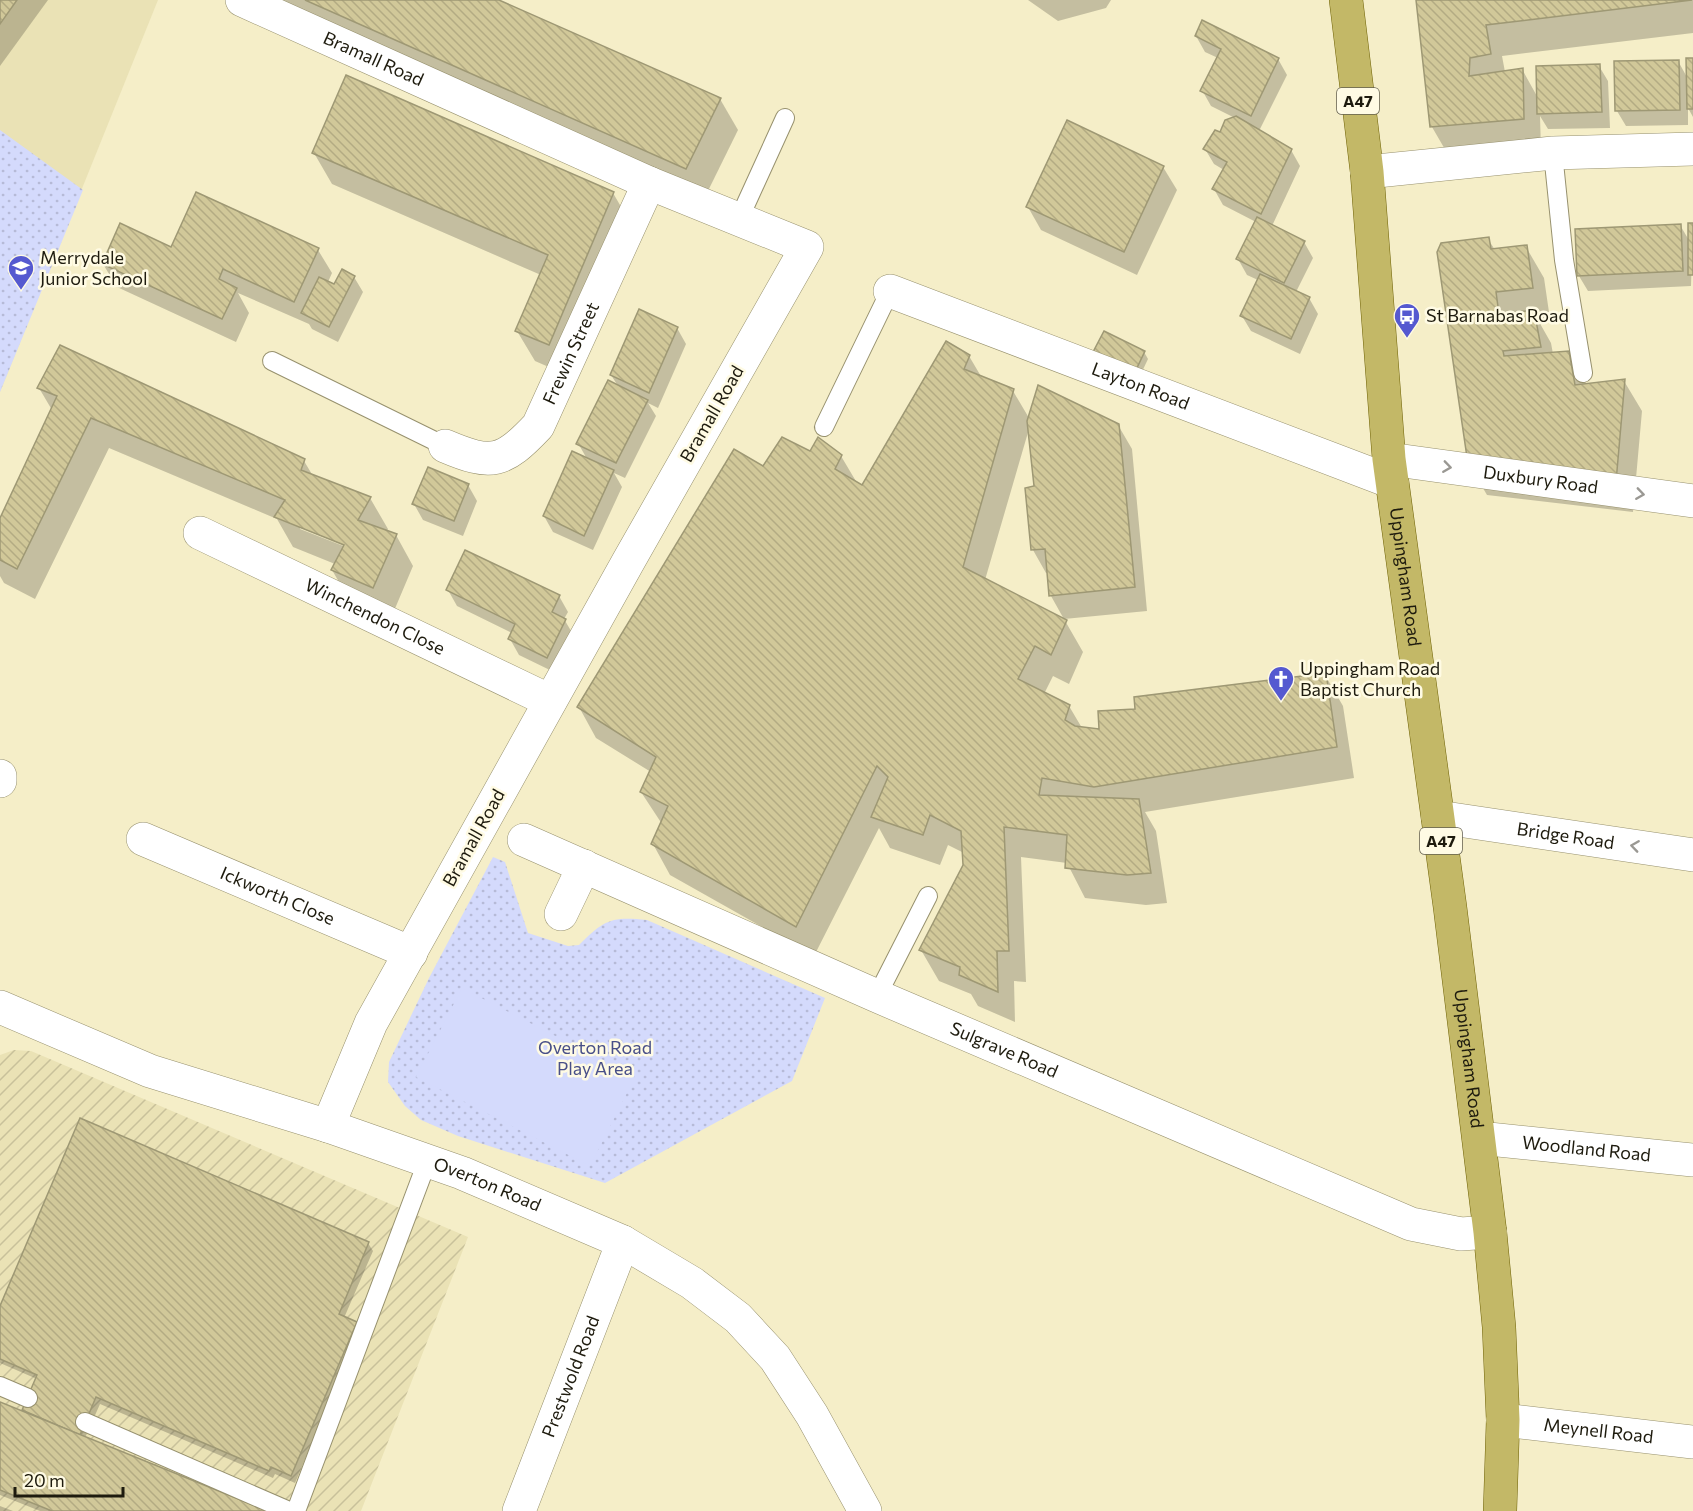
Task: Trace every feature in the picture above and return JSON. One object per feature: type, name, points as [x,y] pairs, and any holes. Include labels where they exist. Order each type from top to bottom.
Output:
[{"type":"main road","name":"Uppingham Road","points":[[1346,0],[1367,172],[1390,471],[1438,817],[1490,1232],[1499,1327],[1503,1420],[1500,1511]]},
{"type":"street","name":"Bramall Road","points":[[242,0],[650,183],[807,247],[371,1023],[328,1126]]},
{"type":"street","points":[[1367,172],[1553,153],[1693,149]]},
{"type":"street","name":"Frewin Street","points":[[445,446],[474,458],[497,458],[517,448],[538,426],[650,183]]},
{"type":"street","name":"Layton Road","points":[[890,291],[1390,471]]},
{"type":"street","name":"Duxbury Road","points":[[1390,471],[1693,501]]},
{"type":"street","name":"Winchendon Close","points":[[200,532],[550,701]]},
{"type":"street","points":[[0,776],[0,781]]},
{"type":"street","name":"Bridge Road","points":[[1438,817],[1693,855]]},
{"type":"street","name":"Ickworth Close","points":[[143,839],[411,953]]},
{"type":"street","name":"Sulgrave Road","points":[[524,840],[877,996],[1411,1224],[1453,1233],[1490,1232]]},
{"type":"street","points":[[561,914],[584,866]]},
{"type":"street","name":"Overton Road","points":[[0,1007],[150,1071],[328,1126],[528,1199],[623,1242],[692,1283],[738,1318],[775,1358],[813,1415],[865,1511]]},
{"type":"street","name":"Woodland Road","points":[[1479,1138],[1693,1160]]},
{"type":"street","name":"Prestwold Road","points":[[519,1511],[623,1242]]},
{"type":"street","name":"Meynell Road","points":[[1503,1420],[1693,1442]]},
{"type":"lane","points":[[740,219],[785,118]]},
{"type":"lane","points":[[1553,153],[1564,260],[1583,373]]},
{"type":"lane","points":[[824,427],[890,291]]},
{"type":"lane","points":[[272,361],[445,446]]},
{"type":"lane","points":[[877,996],[928,896]]},
{"type":"lane","points":[[296,1511],[427,1162]]},
{"type":"lane","points":[[0,1386],[28,1398]]},
{"type":"lane","points":[[85,1422],[289,1511]]},
{"type":"shaded area","name":"Merrydale Junior School","points":[[0,0],[158,0],[0,392]]},
{"type":"shaded area","points":[[14,1050],[31,1051],[468,1237],[361,1511],[0,1511],[0,1055]]},
{"type":"green space","points":[[0,130],[83,190],[0,392]]},
{"type":"green space","name":"Overton Road Play Area","points":[[493,857],[505,862],[528,933],[568,946],[579,945],[595,930],[609,922],[625,919],[647,920],[825,998],[792,1081],[605,1183],[458,1136],[421,1120],[405,1106],[388,1082],[389,1062],[429,978]]},
{"type":"green space","points":[[462,988],[635,1077],[590,1166],[416,1077]]},
{"type":"building","points":[[0,0],[17,0],[0,24]]},
{"type":"building","points":[[305,0],[499,0],[721,98],[686,169]]},
{"type":"building","points":[[1416,0],[1692,0],[1486,25],[1491,54],[1470,58],[1469,76],[1523,68],[1524,119],[1430,127]]},
{"type":"building","points":[[1202,20],[1279,58],[1251,116],[1200,91],[1221,49],[1195,36]]},
{"type":"building","points":[[1686,58],[1693,58],[1693,109],[1687,109]]},
{"type":"building","points":[[1679,60],[1680,110],[1615,111],[1614,61]]},
{"type":"building","points":[[1600,64],[1602,112],[1537,114],[1536,66]]},
{"type":"building","points":[[346,75],[614,192],[549,345],[515,331],[548,255],[312,153]]},
{"type":"building","points":[[1236,116],[1292,149],[1261,214],[1212,189],[1227,162],[1203,149],[1215,130],[1220,132],[1225,120]]},
{"type":"building","points":[[1067,120],[1164,166],[1124,252],[1026,207]]},
{"type":"building","points":[[196,192],[319,248],[294,302],[223,269],[219,279],[237,288],[222,319],[102,264],[120,223],[171,247]]},
{"type":"building","points":[[1257,217],[1305,241],[1284,283],[1236,259]]},
{"type":"building","points":[[1688,223],[1693,223],[1693,275],[1688,275]]},
{"type":"building","points":[[1681,224],[1683,271],[1577,276],[1575,229]]},
{"type":"building","points":[[1489,237],[1491,249],[1527,245],[1533,288],[1496,292],[1499,314],[1534,310],[1541,347],[1503,351],[1504,356],[1569,351],[1575,385],[1625,379],[1616,482],[1468,464],[1437,252],[1441,243]]},
{"type":"building","points":[[342,269],[355,276],[329,327],[301,313],[319,277],[334,284]]},
{"type":"building","points":[[1260,274],[1310,297],[1291,339],[1240,316]]},
{"type":"building","points":[[639,309],[678,327],[649,393],[610,375]]},
{"type":"building","points":[[1104,331],[1145,351],[1134,374],[1092,354]]},
{"type":"building","points":[[946,341],[970,355],[964,369],[1014,389],[963,567],[1067,620],[1051,655],[1035,646],[1018,679],[1070,705],[1065,720],[1075,726],[1099,729],[1098,711],[1135,709],[1134,697],[1326,673],[1337,747],[1094,787],[1042,778],[1039,795],[1139,799],[1151,873],[1127,875],[1065,868],[1067,835],[1004,827],[1009,951],[997,951],[998,992],[959,975],[960,967],[919,950],[963,865],[961,831],[930,815],[923,835],[871,817],[888,777],[877,766],[796,927],[651,844],[668,806],[640,792],[656,757],[577,707],[734,449],[763,466],[782,437],[810,451],[818,437],[842,455],[835,469],[862,485]]},
{"type":"building","points":[[60,345],[305,459],[301,470],[371,497],[358,520],[397,534],[373,588],[331,570],[344,545],[274,517],[285,500],[91,418],[17,569],[0,560],[0,518],[57,396],[37,388]]},
{"type":"building","points":[[608,380],[648,400],[616,463],[576,444]]},
{"type":"building","points":[[1038,385],[1119,424],[1135,587],[1049,596],[1045,549],[1031,550],[1025,488],[1034,486],[1027,421]]},
{"type":"building","points":[[572,451],[614,470],[584,536],[543,516]]},
{"type":"building","points":[[428,467],[469,484],[454,521],[412,504]]},
{"type":"building","points":[[465,550],[560,595],[552,612],[566,619],[547,658],[508,639],[515,624],[446,590]]},
{"type":"building","points":[[80,1118],[369,1242],[339,1314],[357,1322],[291,1476],[271,1467],[269,1471],[96,1397],[80,1435],[22,1410],[37,1375],[0,1359],[0,1306]]},
{"type":"building","points":[[0,1402],[268,1511],[52,1511],[0,1490]]},
{"type":"place","name":"Merrydale Junior School","points":[[21,291]]},
{"type":"place","name":"St Barnabas Road","points":[[1407,339]]},
{"type":"place","name":"Uppingham Road Baptist Church","points":[[1281,702]]}]
